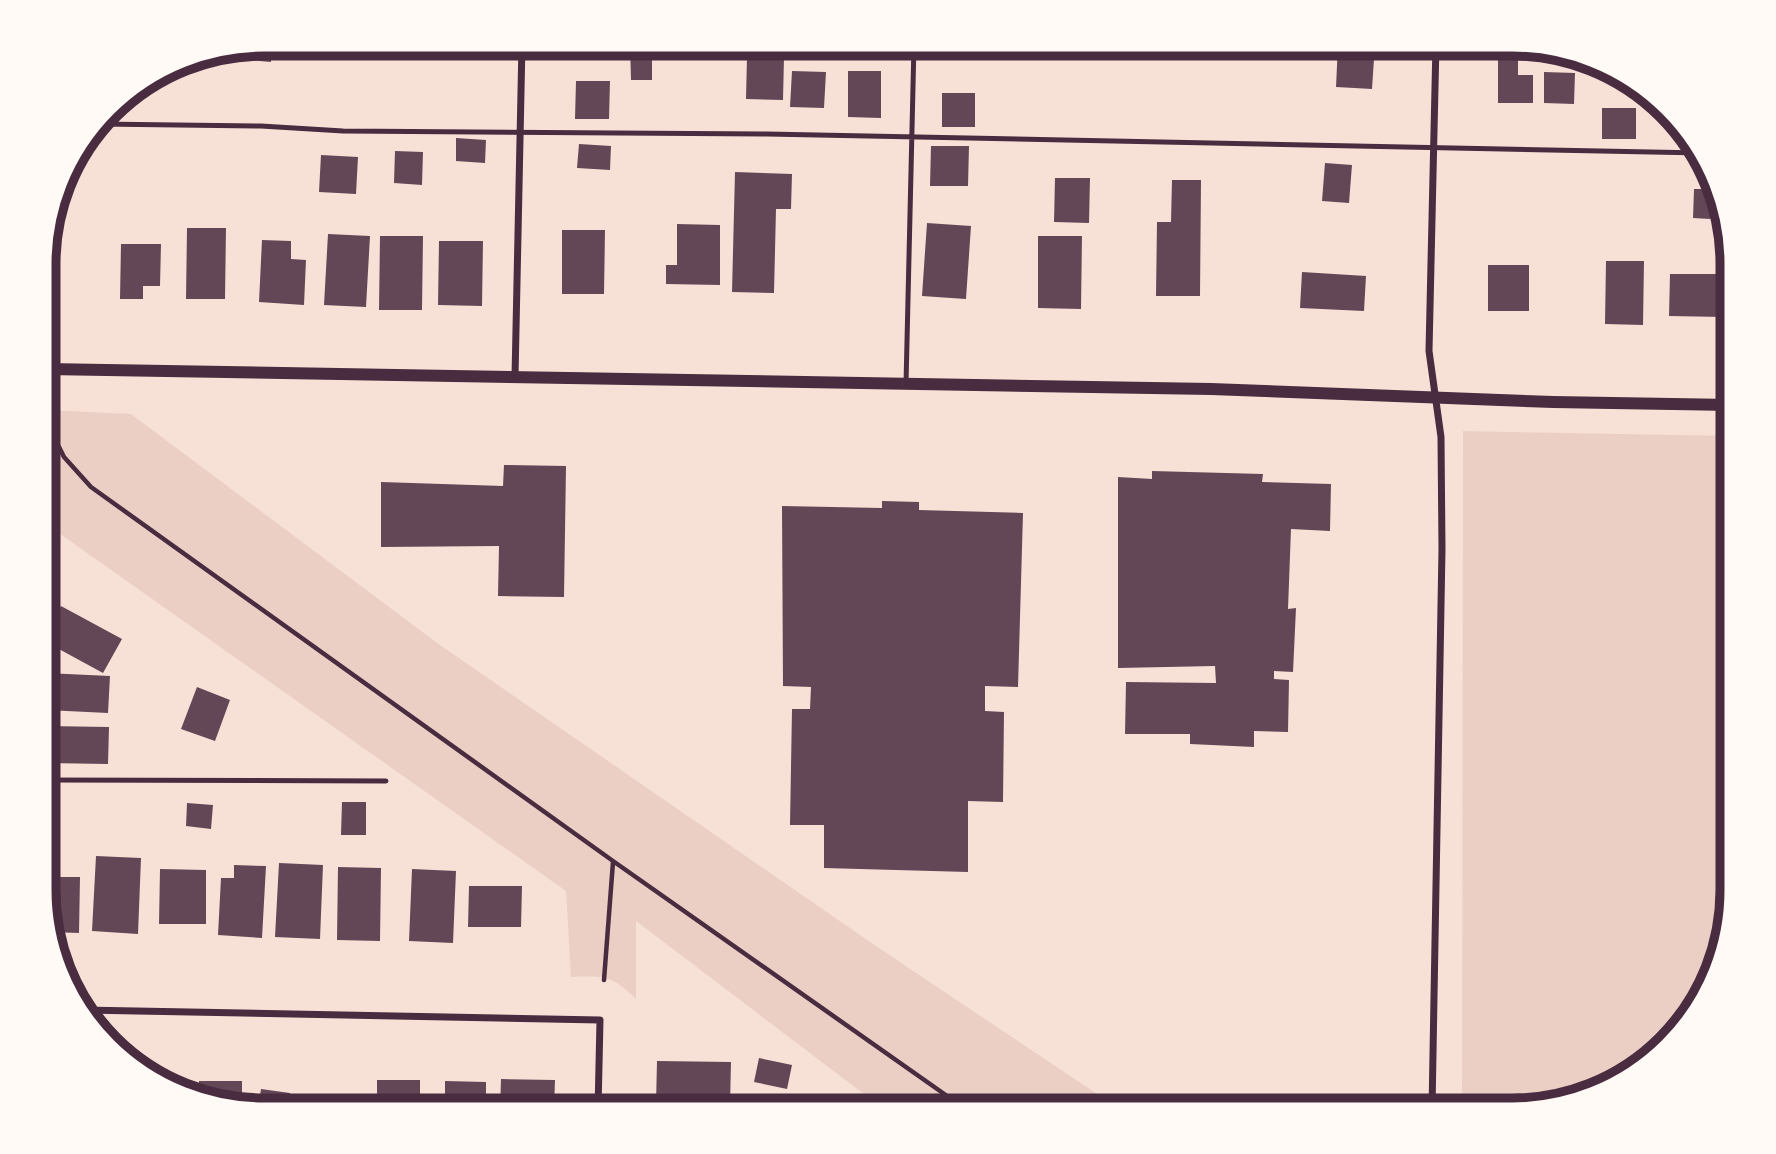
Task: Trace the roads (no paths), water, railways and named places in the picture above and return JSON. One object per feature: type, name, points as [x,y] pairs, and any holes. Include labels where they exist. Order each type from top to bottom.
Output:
[{"type":"street","points":[[514,377],[522,56]]},
{"type":"street","points":[[1432,1098],[1442,549],[1441,437],[1429,351],[1436,56]]},
{"type":"street","points":[[56,369],[1211,389],[1434,398],[1720,405]]},
{"type":"street","points":[[95,1010],[600,1020],[598,1098]]},
{"type":"lane","points":[[906,385],[914,56]]},
{"type":"lane","points":[[111,124],[520,133],[767,134],[1687,153]]},
{"type":"lane","points":[[56,780],[386,781]]}]
